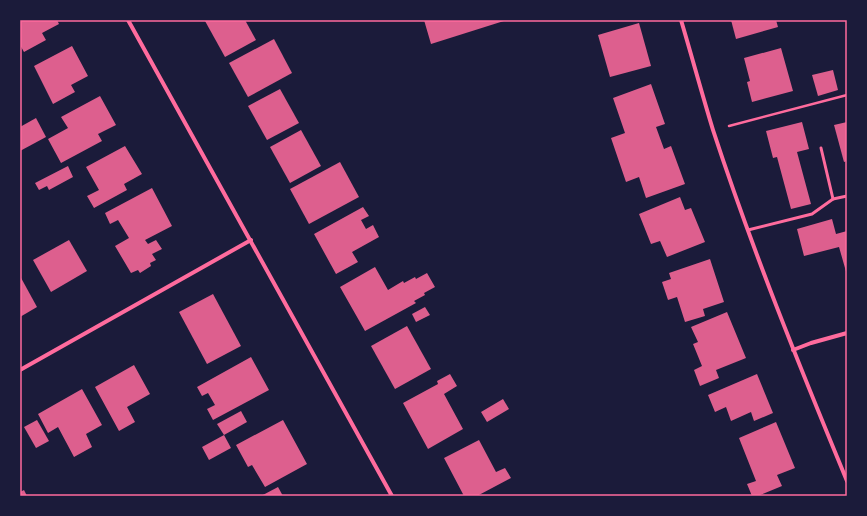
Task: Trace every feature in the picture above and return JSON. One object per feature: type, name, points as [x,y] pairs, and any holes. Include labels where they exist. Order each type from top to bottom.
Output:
[{"type":"street","points":[[128,20],[392,496]]},
{"type":"street","points":[[681,20],[713,130],[748,230],[793,350],[847,480]]},
{"type":"street","points":[[20,370],[251,240]]},
{"type":"street","points":[[793,350],[847,333]]},
{"type":"lane","points":[[821,148],[833,199]]},
{"type":"lane","points":[[748,230],[812,214],[833,199],[847,196]]},
{"type":"path","points":[[713,130],[847,95]]},
{"type":"building","points":[[20,20],[57,20],[59,24],[42,33],[46,40],[24,52],[20,45]]},
{"type":"building","points":[[245,20],[256,40],[225,57],[205,21]]},
{"type":"building","points":[[424,20],[507,20],[431,44]]},
{"type":"building","points":[[731,20],[776,20],[778,27],[736,39]]},
{"type":"building","points":[[639,23],[651,66],[610,77],[598,35]]},
{"type":"building","points":[[274,39],[292,73],[248,97],[229,63]]},
{"type":"building","points":[[72,46],[88,76],[71,85],[75,92],[53,104],[34,66]]},
{"type":"building","points":[[781,48],[793,91],[752,102],[747,82],[750,81],[744,58]]},
{"type":"building","points":[[833,70],[838,90],[818,96],[812,75]]},
{"type":"building","points":[[651,84],[665,124],[656,127],[664,149],[671,146],[685,184],[646,198],[639,177],[626,182],[611,138],[625,133],[613,98]]},
{"type":"building","points":[[280,89],[299,123],[267,140],[248,106]]},
{"type":"building","points":[[100,96],[116,125],[98,134],[102,141],[61,163],[48,139],[68,128],[61,117]]},
{"type":"building","points":[[36,118],[46,137],[20,151],[20,127]]},
{"type":"building","points":[[802,122],[809,149],[797,152],[811,204],[791,209],[777,157],[773,158],[766,131]]},
{"type":"building","points":[[847,122],[847,161],[844,162],[834,125]]},
{"type":"building","points":[[301,130],[321,166],[290,183],[270,147]]},
{"type":"building","points":[[125,146],[142,174],[124,184],[127,190],[94,208],[87,196],[99,190],[86,167]]},
{"type":"building","points":[[340,162],[359,197],[309,224],[290,189]]},
{"type":"building","points":[[68,166],[73,177],[49,190],[47,186],[39,190],[35,183]]},
{"type":"building","points":[[152,188],[172,226],[145,240],[148,244],[156,240],[162,249],[152,254],[156,260],[150,263],[151,266],[140,273],[138,270],[131,273],[115,246],[129,238],[118,220],[110,224],[105,213]]},
{"type":"building","points":[[680,197],[685,210],[691,208],[705,242],[667,257],[660,241],[651,244],[639,214]]},
{"type":"building","points":[[363,207],[369,216],[361,220],[366,229],[373,225],[379,237],[352,252],[358,262],[336,274],[314,234]]},
{"type":"building","points":[[832,219],[836,234],[847,231],[847,275],[839,247],[804,256],[797,229]]},
{"type":"building","points":[[69,240],[87,271],[51,292],[33,260]]},
{"type":"building","points":[[710,259],[724,302],[703,309],[705,316],[685,322],[677,297],[668,300],[662,282],[671,279],[669,273]]},
{"type":"building","points":[[375,267],[388,290],[403,281],[404,283],[415,277],[416,279],[427,273],[435,287],[414,301],[416,303],[365,331],[340,287]]},
{"type":"building","points":[[20,276],[37,307],[20,317]]},
{"type":"building","points":[[213,294],[241,346],[207,364],[179,312]]},
{"type":"building","points":[[425,307],[430,315],[416,322],[412,314]]},
{"type":"building","points":[[727,312],[746,358],[716,370],[719,378],[700,386],[694,370],[702,366],[693,344],[698,342],[691,327]]},
{"type":"building","points":[[407,326],[431,369],[395,389],[371,346]]},
{"type":"building","points":[[251,357],[269,390],[213,420],[207,409],[215,405],[208,393],[202,396],[197,387]]},
{"type":"building","points":[[134,365],[150,394],[127,407],[135,422],[119,431],[95,387]]},
{"type":"building","points":[[450,374],[457,386],[444,394],[463,429],[428,449],[403,403],[438,384],[437,381]]},
{"type":"building","points":[[757,374],[773,413],[754,421],[751,412],[731,421],[726,407],[715,412],[708,395]]},
{"type":"building","points":[[82,389],[102,425],[86,434],[92,447],[74,457],[58,427],[48,433],[38,414]]},
{"type":"building","points":[[503,399],[509,409],[487,422],[481,412]]},
{"type":"building","points":[[241,411],[247,422],[224,435],[217,424]]},
{"type":"building","points":[[37,420],[49,441],[36,448],[24,427]]},
{"type":"building","points":[[283,420],[307,464],[265,487],[252,465],[248,467],[236,445]]},
{"type":"building","points":[[776,422],[795,468],[777,475],[782,486],[758,496],[752,496],[747,484],[756,481],[739,438]]},
{"type":"building","points":[[224,435],[231,448],[209,460],[202,447]]},
{"type":"building","points":[[479,440],[496,472],[505,468],[511,478],[477,496],[464,496],[444,458]]},
{"type":"building","points":[[278,487],[283,496],[261,496]]},
{"type":"building","points":[[24,490],[27,496],[20,496],[20,492]]}]
